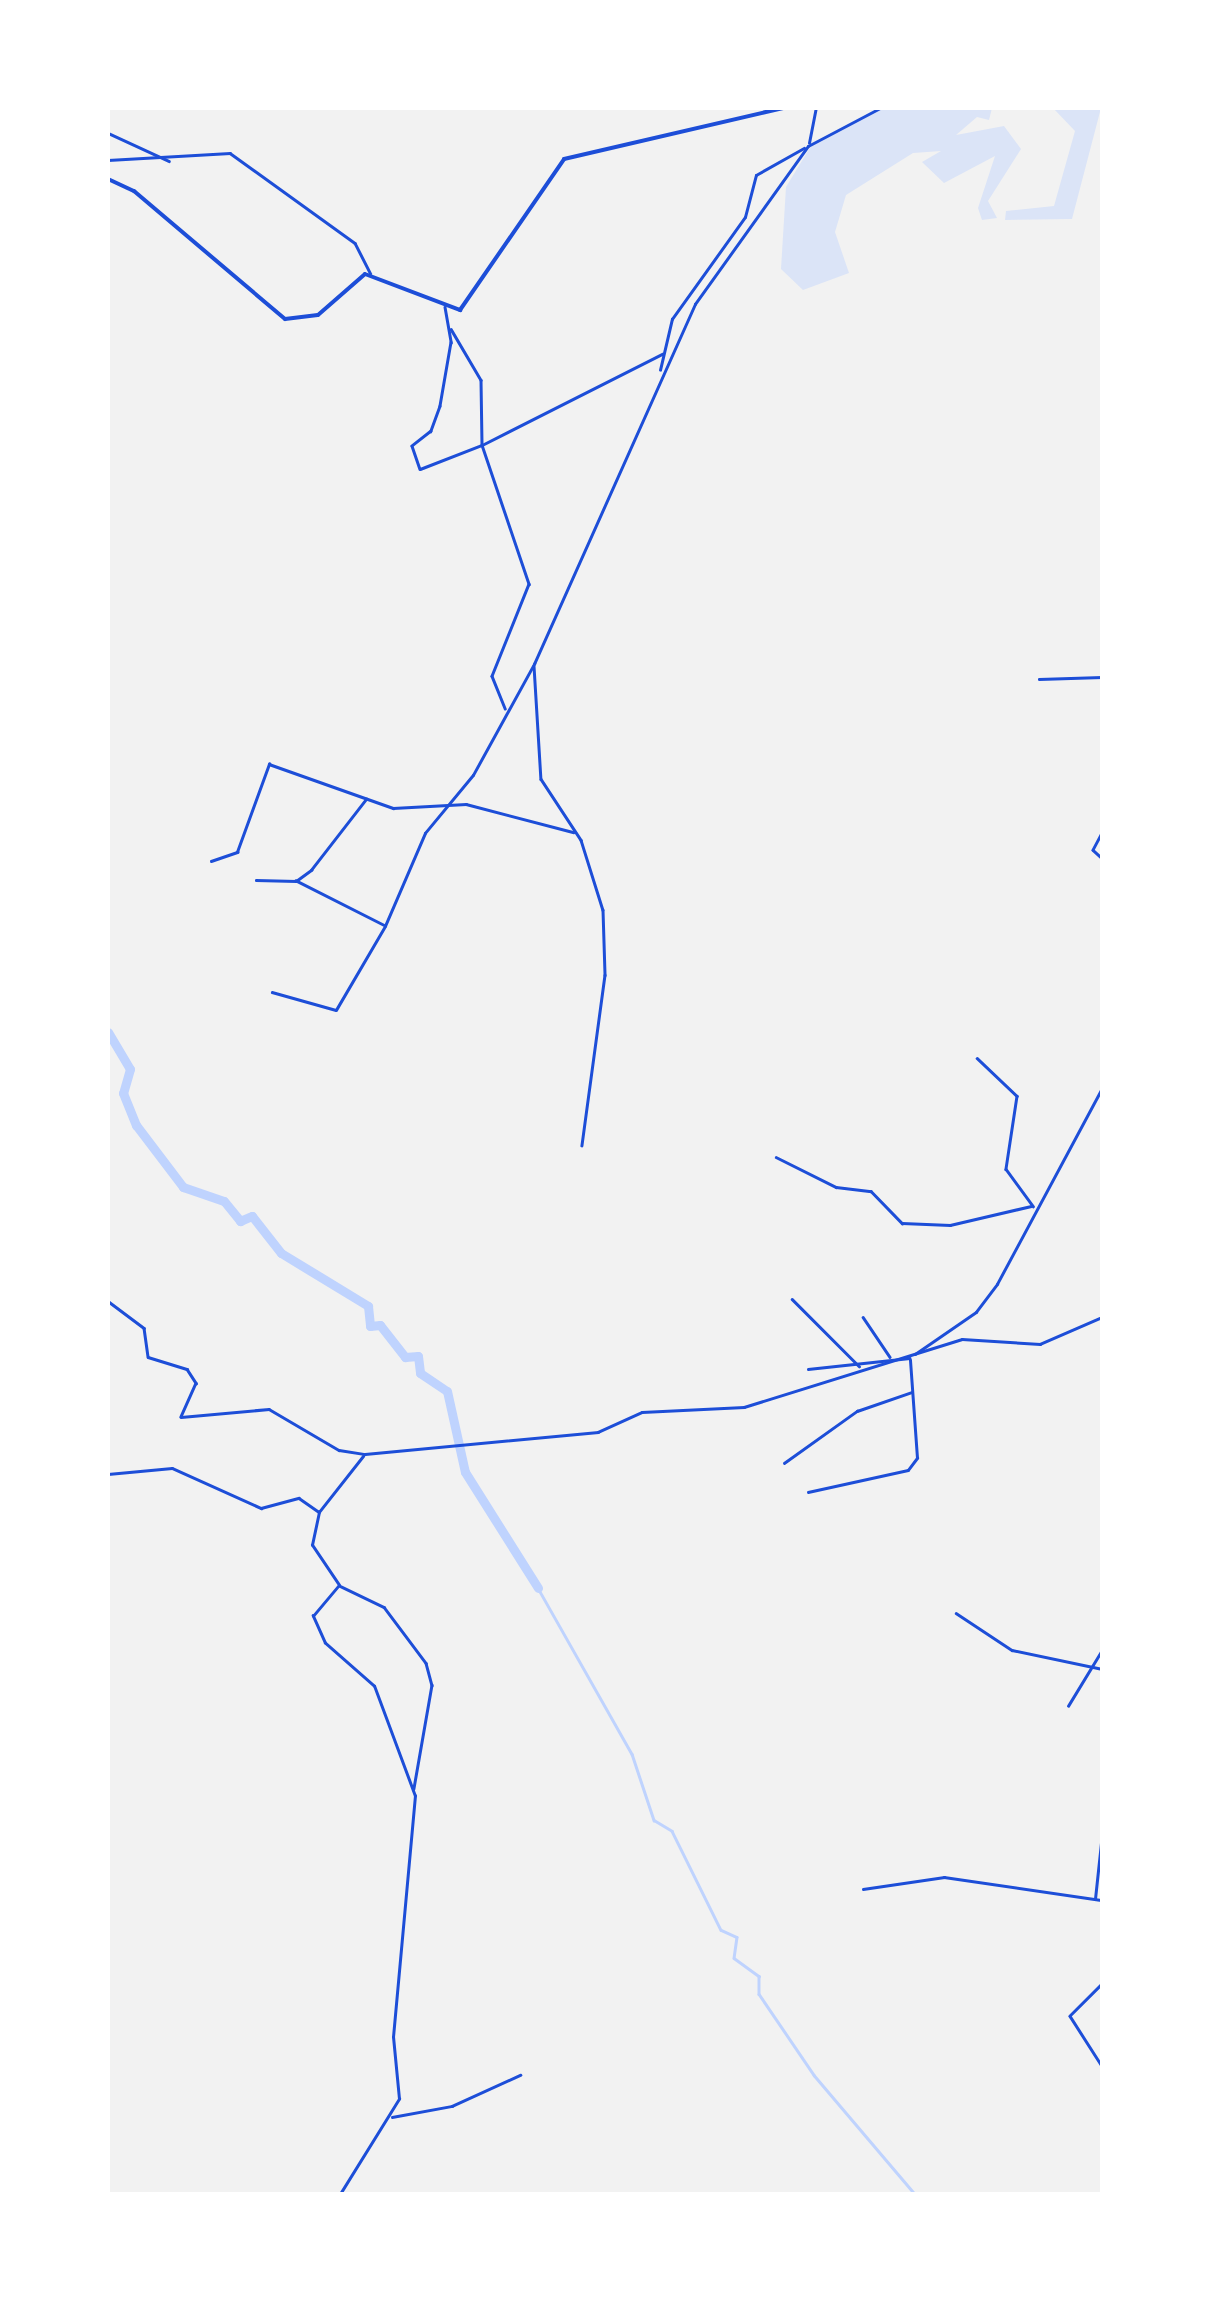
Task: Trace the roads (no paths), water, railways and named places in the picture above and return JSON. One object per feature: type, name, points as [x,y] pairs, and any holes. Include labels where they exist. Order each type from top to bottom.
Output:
[{"type":"street","points":[[108,160],[170,162],[230,154],[355,243],[370,275],[445,306],[470,304],[518,220],[582,148],[783,108]]},
{"type":"street","points":[[272,992],[336,1010],[384,926],[439,810],[474,775],[505,711],[534,664],[694,304],[808,146],[816,108]]},
{"type":"street","points":[[659,376],[672,319],[745,218],[756,175],[880,108]]},
{"type":"street","points":[[108,132],[170,162]]},
{"type":"street","points":[[108,179],[285,320],[318,314],[370,275]]},
{"type":"street","points":[[445,306],[449,326],[440,406],[432,431],[412,446],[420,469],[482,445],[662,354]]},
{"type":"street","points":[[449,326],[482,380],[482,445],[529,584],[492,676],[505,711]]},
{"type":"street","points":[[534,664],[541,779],[575,833],[604,910],[605,975],[582,1144]]},
{"type":"street","points":[[1040,678],[1102,677]]},
{"type":"street","points":[[210,861],[237,852],[270,764],[367,798],[439,810],[512,811],[575,833]]},
{"type":"street","points":[[296,881],[367,798]]},
{"type":"street","points":[[1102,833],[1094,850],[1102,858]]},
{"type":"street","points":[[256,880],[296,881],[384,926]]},
{"type":"street","points":[[977,1058],[1017,1096],[1006,1169],[1033,1206]]},
{"type":"street","points":[[808,1369],[910,1359],[976,1312],[1102,1088]]},
{"type":"street","points":[[776,1156],[836,1187],[871,1190],[902,1223],[938,1226],[1033,1206]]},
{"type":"street","points":[[792,1299],[860,1366]]},
{"type":"street","points":[[108,1301],[144,1328],[148,1357],[186,1369],[196,1383],[181,1417],[269,1410],[339,1450],[365,1454],[461,1440],[598,1432],[642,1412],[744,1407],[910,1359],[962,1339],[1040,1344],[1102,1317]]},
{"type":"street","points":[[863,1317],[890,1359]]},
{"type":"street","points":[[808,1492],[908,1470],[917,1458],[910,1359]]},
{"type":"street","points":[[784,1463],[857,1411],[912,1392]]},
{"type":"street","points":[[340,2194],[399,2099],[393,2037],[414,1790],[432,1685],[426,1663],[384,1607],[339,1585],[312,1546],[319,1512],[365,1454]]},
{"type":"street","points":[[108,1474],[172,1468],[262,1508],[299,1498],[319,1512]]},
{"type":"street","points":[[339,1585],[318,1601],[316,1634],[374,1686],[414,1790]]},
{"type":"street","points":[[956,1613],[1012,1650],[1102,1669]]},
{"type":"street","points":[[1068,1706],[1102,1650]]},
{"type":"street","points":[[1095,1901],[1102,1834]]},
{"type":"street","points":[[863,1890],[944,1876],[1102,1900]]},
{"type":"street","points":[[1102,1984],[1070,2016],[1102,2066]]},
{"type":"street","points":[[390,2118],[452,2106],[520,2075]]},
{"type":"waterway","points":[[108,1032],[130,1069],[123,1093],[136,1125],[183,1187],[224,1201],[240,1221],[252,1216],[281,1253],[368,1306],[370,1326],[380,1325],[405,1357],[418,1356],[420,1373],[447,1391],[465,1472],[538,1588]]},
{"type":"waterway","points":[[538,1588],[632,1754],[654,1820],[672,1831],[721,1930],[737,1937],[734,1958],[759,1976],[759,1994],[814,2075],[915,2194]]}]
